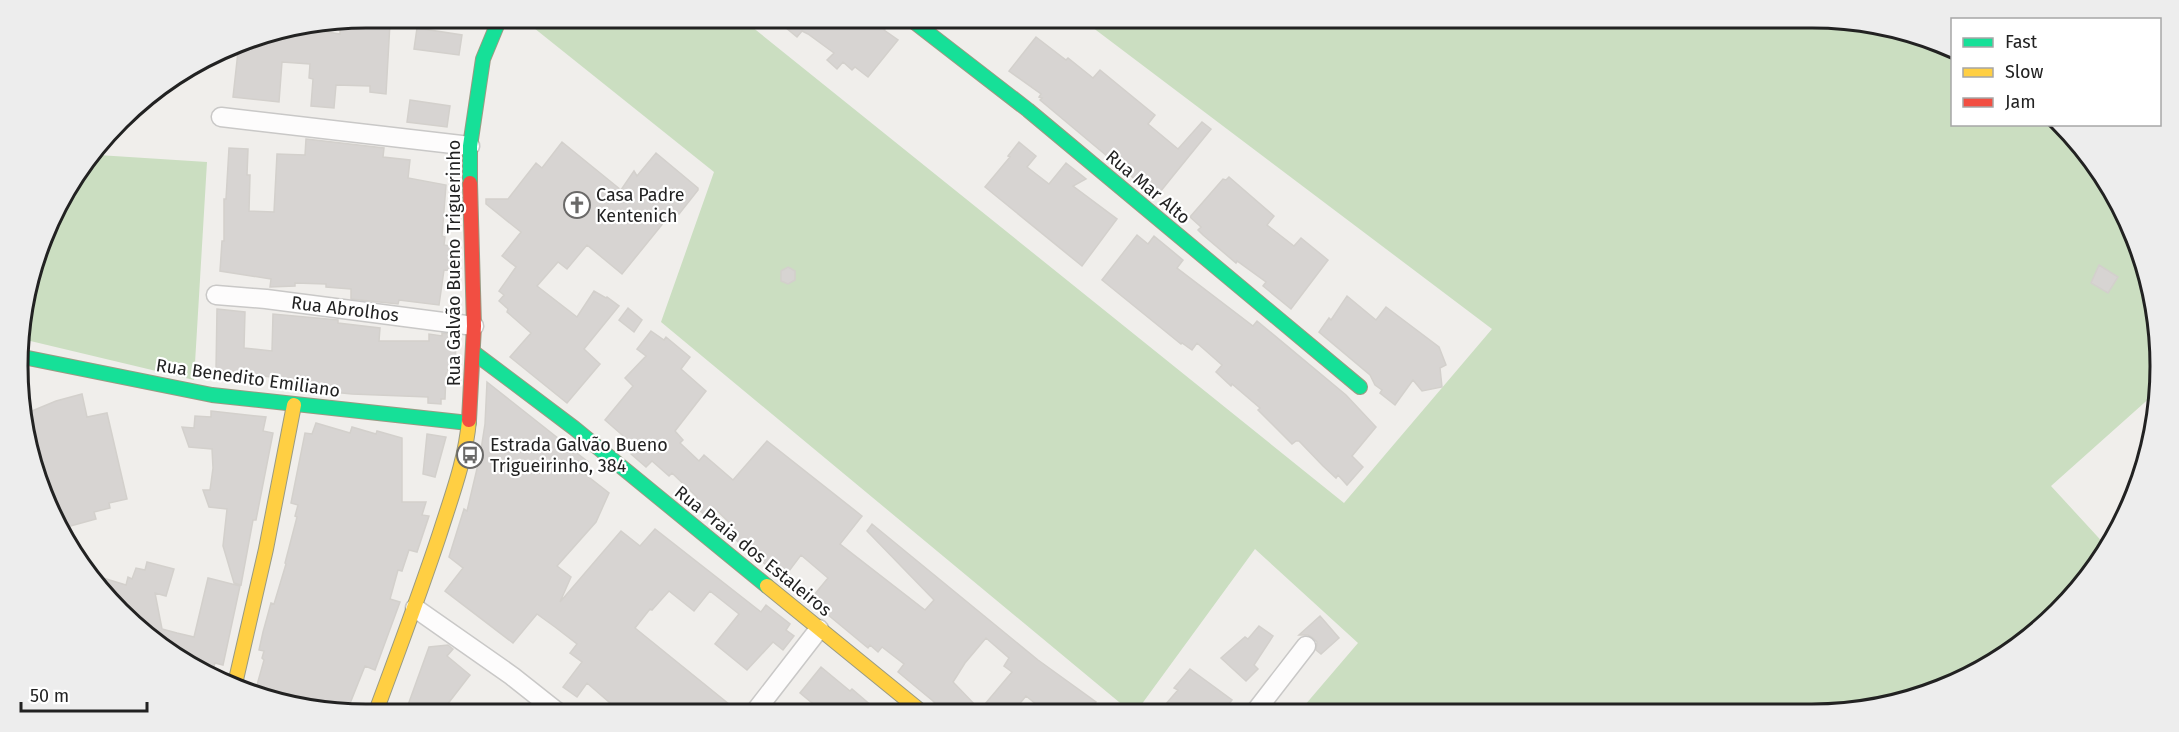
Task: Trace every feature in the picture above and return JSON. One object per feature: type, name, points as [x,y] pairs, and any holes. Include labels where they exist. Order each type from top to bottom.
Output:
[{"type":"street","name":"Rua Galvão Bueno Triguerinho","points":[[379,704],[415,608],[464,453],[469,423],[474,326],[470,231],[470,146],[483,59],[496,28]]},
{"type":"street","name":"Rua Mar Alto","points":[[922,28],[1028,110],[1360,387]]},
{"type":"street","points":[[220,117],[470,146]]},
{"type":"street","name":"Rua Abrolhos","points":[[216,295],[266,299],[474,326]]},
{"type":"street","name":"Rua Praia dos Estaleiros","points":[[473,352],[574,428],[912,704]]},
{"type":"street","name":"Rua Benedito Emiliano","points":[[28,358],[213,395],[469,423]]},
{"type":"street","points":[[236,678],[266,549],[294,405]]},
{"type":"street","points":[[415,608],[512,676],[547,704]]},
{"type":"street","points":[[761,704],[819,629]]},
{"type":"street","points":[[1261,704],[1306,646]]},
{"type":"green space","points":[[534,28],[753,28],[1344,503],[1492,329],[1093,28],[1813,28],[1857,31],[1921,46],[1951,58],[1951,126],[2051,126],[2067,143],[2094,178],[2105,197],[2133,258],[2148,322],[2149,399],[2051,486],[2102,541],[2067,589],[2036,620],[2001,647],[1962,669],[1921,686],[1857,701],[1813,704],[1306,704],[1358,643],[1255,549],[1142,704],[1121,704],[661,322],[714,172]]},
{"type":"green space","points":[[102,155],[207,162],[194,380],[29,341],[40,279],[54,237],[85,178]]},
{"type":"building","points":[[390,28],[386,94],[370,92],[370,86],[336,85],[334,108],[311,106],[313,79],[309,78],[310,64],[282,62],[279,102],[233,97],[238,54],[300,35],[321,31],[340,34],[340,29]]},
{"type":"building","points":[[417,28],[462,35],[459,55],[414,49]]},
{"type":"building","points":[[786,28],[886,28],[884,30],[898,40],[868,77],[855,67],[852,70],[843,62],[837,69],[827,60],[834,53],[802,31],[797,37]]},
{"type":"building","points":[[1036,37],[1093,78],[1100,70],[1155,115],[1148,124],[1178,149],[1202,122],[1211,129],[1156,197],[1040,100],[1041,94],[1009,71]]},
{"type":"building","points":[[410,100],[450,106],[447,127],[407,122]]},
{"type":"building","points":[[306,139],[384,148],[383,157],[410,160],[408,178],[446,185],[442,236],[445,237],[444,245],[455,247],[456,271],[444,270],[439,305],[399,300],[398,304],[351,299],[351,289],[326,287],[326,284],[295,283],[295,286],[270,287],[271,279],[220,271],[222,241],[224,241],[224,199],[226,199],[229,148],[248,149],[249,211],[274,212],[277,154],[305,155]]},
{"type":"building","points":[[562,142],[621,190],[634,171],[637,176],[656,153],[698,188],[679,214],[673,211],[622,274],[587,245],[567,269],[558,262],[537,286],[577,317],[594,291],[619,306],[584,349],[600,364],[567,403],[510,357],[531,333],[507,312],[508,309],[499,301],[504,295],[499,291],[516,267],[502,256],[521,232],[486,204],[486,199],[508,199],[536,163],[542,168]]},
{"type":"building","points":[[1019,142],[1036,156],[1027,167],[1049,184],[1066,163],[1086,179],[1073,186],[1117,219],[1082,266],[985,187],[1010,157],[1008,156]]},
{"type":"building","points":[[1229,177],[1274,216],[1267,225],[1294,246],[1301,238],[1328,260],[1291,309],[1263,286],[1266,282],[1237,261],[1236,263],[1203,235],[1198,230],[1201,227],[1190,217],[1223,179],[1226,180]]},
{"type":"building","points":[[1137,235],[1148,244],[1154,236],[1183,260],[1177,268],[1253,326],[1257,321],[1346,395],[1376,427],[1352,456],[1363,467],[1347,485],[1338,475],[1336,478],[1299,441],[1292,444],[1258,410],[1260,408],[1216,372],[1222,365],[1197,343],[1192,350],[1181,344],[1102,280]]},
{"type":"building","points":[[2099,265],[2118,277],[2108,293],[2091,283]]},
{"type":"building","points":[[788,267],[795,271],[795,280],[788,284],[781,281],[781,271]]},
{"type":"building","points":[[1347,296],[1376,320],[1386,307],[1439,347],[1446,365],[1440,368],[1442,387],[1422,391],[1413,380],[1395,405],[1380,393],[1382,390],[1375,385],[1370,375],[1319,332],[1329,318],[1331,320]]},
{"type":"building","points":[[628,308],[642,320],[634,332],[619,320]]},
{"type":"building","points":[[217,309],[245,312],[244,348],[272,351],[273,314],[338,320],[338,323],[380,328],[379,341],[429,341],[429,334],[442,336],[442,333],[449,334],[456,341],[455,367],[448,367],[448,373],[446,373],[445,399],[441,399],[441,404],[428,403],[428,397],[312,390],[313,385],[270,382],[271,377],[216,370]]},
{"type":"building","points":[[651,331],[664,340],[666,337],[690,357],[681,369],[706,391],[675,431],[683,440],[680,443],[699,461],[704,455],[733,480],[767,441],[862,516],[840,544],[925,610],[934,600],[867,531],[872,524],[1038,660],[1096,702],[1095,704],[1036,704],[1026,696],[1019,704],[985,704],[1012,672],[1004,666],[1009,658],[986,638],[965,663],[953,682],[974,704],[936,704],[898,672],[904,664],[882,647],[878,652],[870,645],[868,648],[810,600],[828,578],[801,555],[783,579],[730,535],[735,528],[713,507],[706,516],[692,504],[697,497],[672,473],[669,476],[652,461],[646,467],[631,454],[637,448],[605,420],[633,386],[625,378],[646,356],[637,349]]},
{"type":"building","points":[[487,382],[588,462],[581,471],[609,493],[596,522],[557,566],[571,577],[560,602],[621,531],[640,546],[655,529],[761,612],[766,605],[790,624],[786,630],[794,636],[783,650],[773,642],[747,670],[715,644],[739,614],[710,591],[694,611],[669,591],[652,610],[650,609],[635,628],[729,704],[609,704],[587,683],[577,697],[563,687],[582,662],[570,653],[577,644],[537,614],[513,643],[445,591],[463,568],[449,557],[464,509],[467,511],[485,424]]},
{"type":"building","points":[[82,394],[87,417],[107,413],[127,499],[109,503],[110,508],[94,512],[96,519],[69,526],[46,474],[31,411]]},
{"type":"building","points":[[211,411],[266,417],[263,431],[273,433],[241,585],[234,583],[223,546],[227,509],[209,507],[203,490],[210,490],[213,468],[212,449],[189,447],[182,427],[194,428],[195,416],[211,417]]},
{"type":"building","points":[[316,423],[350,433],[352,427],[402,438],[402,502],[426,502],[422,515],[429,516],[417,552],[409,550],[402,571],[398,570],[390,599],[400,602],[375,670],[365,666],[350,703],[300,697],[257,685],[264,660],[262,658],[264,651],[259,650],[263,632],[286,564],[297,517],[295,516],[298,505],[291,503],[305,433],[312,434]]},
{"type":"building","points":[[427,434],[446,437],[435,477],[423,474]]},
{"type":"building","points":[[147,562],[174,569],[166,596],[155,593],[162,629],[194,637],[208,578],[240,586],[223,665],[215,663],[214,667],[178,647],[143,620],[104,578],[126,585],[128,577],[132,579],[136,568],[145,570]]},
{"type":"building","points":[[1320,616],[1339,638],[1321,654],[1316,650],[1317,642],[1313,638],[1308,635],[1299,635]]},
{"type":"building","points":[[1259,626],[1273,636],[1254,665],[1258,669],[1246,681],[1221,658],[1245,637],[1248,639]]},
{"type":"building","points":[[448,645],[453,649],[447,656],[470,675],[448,704],[408,704],[429,647]]},
{"type":"building","points":[[821,667],[870,704],[813,704],[800,693]]},
{"type":"building","points":[[1190,669],[1232,700],[1229,704],[1166,704],[1178,690],[1174,688]]},
{"type":"traffic: fast","points":[[470,183],[470,146],[483,59],[496,28]]},
{"type":"traffic: fast","points":[[922,28],[1028,110],[1360,387]]},
{"type":"traffic: fast","points":[[473,352],[574,428],[767,586]]},
{"type":"traffic: fast","points":[[28,358],[212,395],[469,423]]},
{"type":"traffic: slow","points":[[236,678],[266,549],[294,405]]},
{"type":"traffic: slow","points":[[379,704],[424,581],[453,493],[465,449],[469,420]]},
{"type":"traffic: slow","points":[[767,586],[912,704]]},
{"type":"traffic: jam","points":[[469,420],[474,326],[470,183]]},
{"type":"place","name":"Casa Padre Kentenich","points":[[577,205]]},
{"type":"place","name":"Estrada Galvão Bueno Trigueirinho, 384","points":[[470,455]]}]
